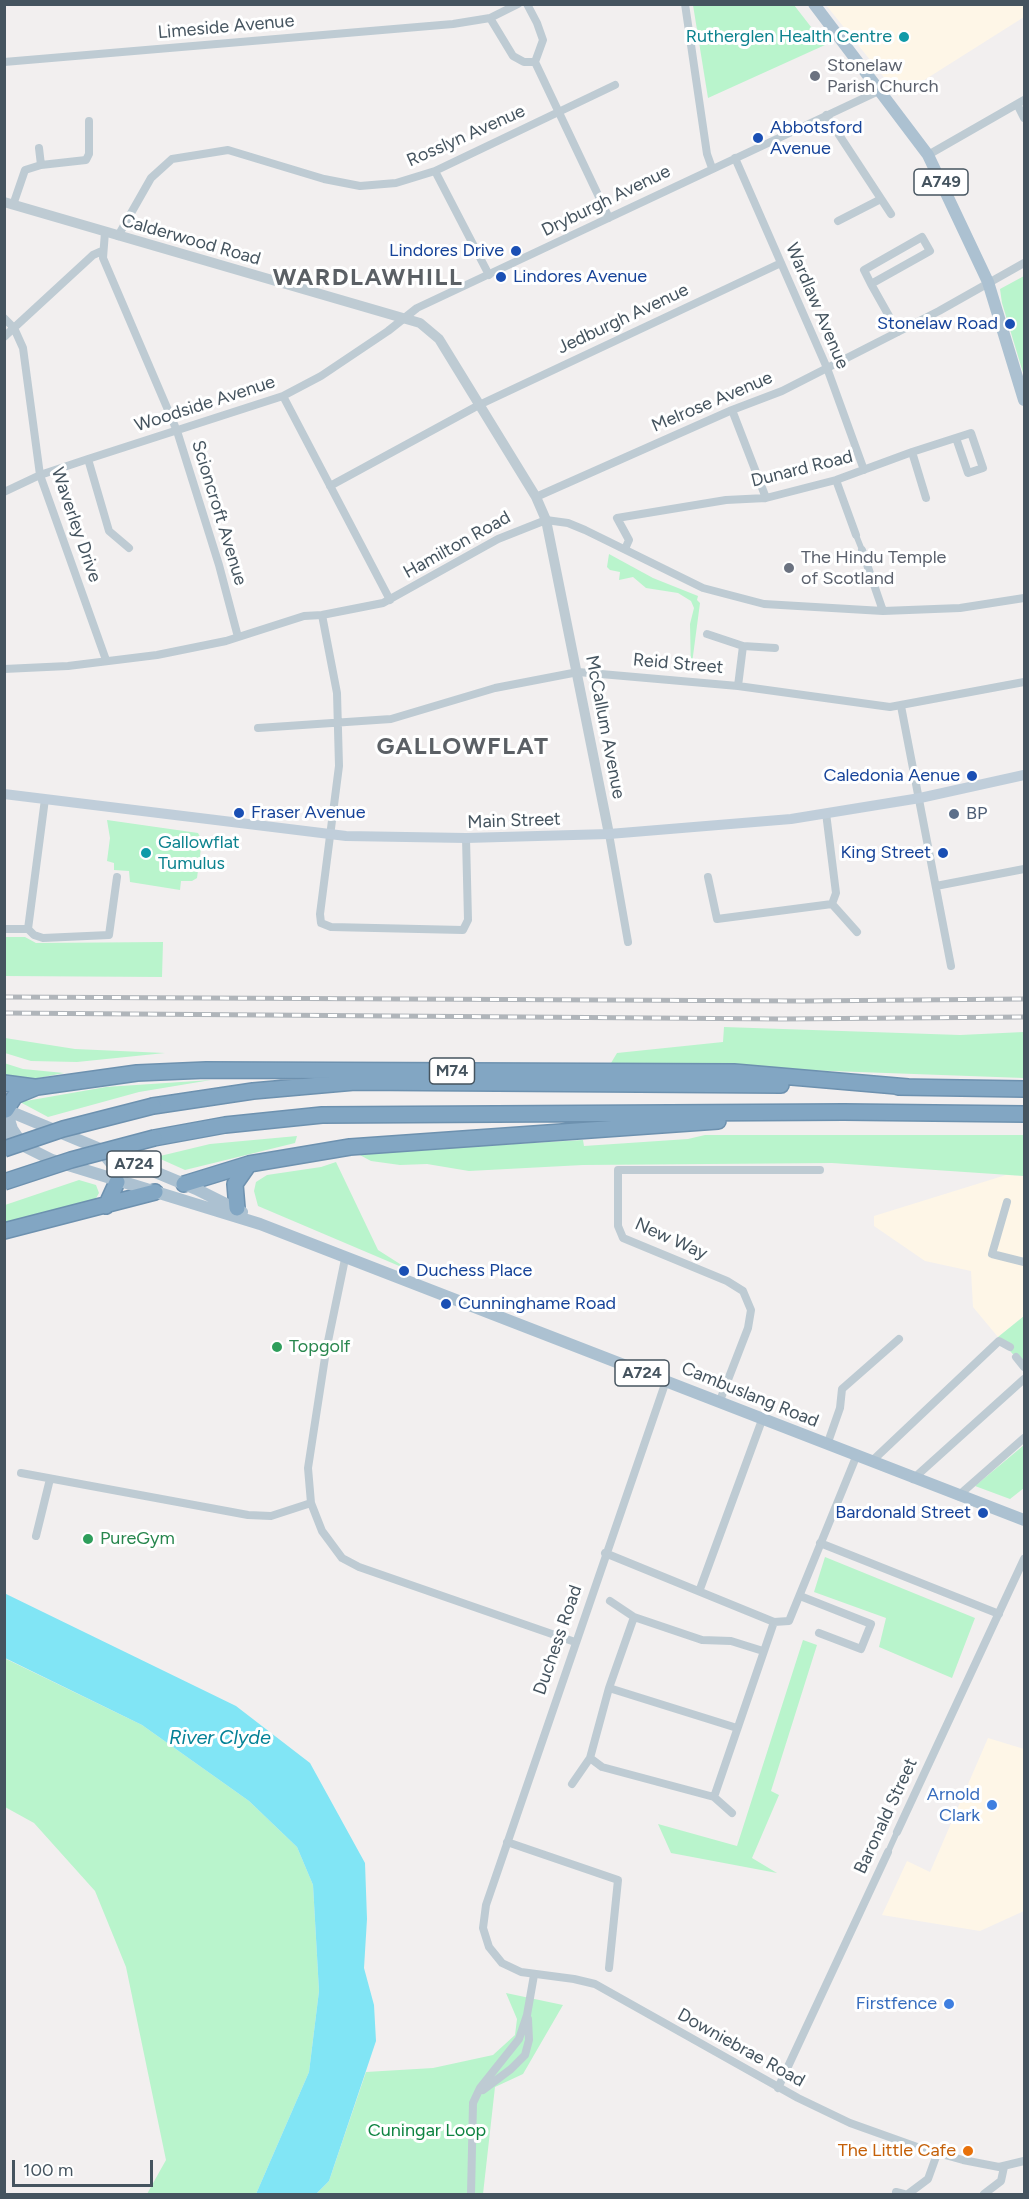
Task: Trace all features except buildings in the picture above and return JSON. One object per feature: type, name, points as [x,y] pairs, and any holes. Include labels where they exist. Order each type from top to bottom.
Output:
[{"type":"highway","name":"M74","points":[[5,1110],[15,1096],[38,1087],[137,1073],[206,1070],[734,1072],[908,1087]]},
{"type":"highway","name":"M74","points":[[4,1149],[63,1129],[153,1106],[253,1091],[355,1082],[1024,1089]]},
{"type":"highway","name":"M74","points":[[4,1083],[38,1087]]},
{"type":"highway","points":[[4,1182],[71,1160],[154,1138],[225,1125],[322,1115],[844,1112],[1024,1114]]},
{"type":"highway","points":[[184,1184],[249,1164],[350,1147],[844,1112]]},
{"type":"highway","points":[[237,1208],[235,1184],[249,1164]]},
{"type":"highway","points":[[106,1206],[117,1182]]},
{"type":"highway","points":[[4,1231],[154,1192]]},
{"type":"main road","name":"A749","points":[[814,4],[928,155],[988,282],[1024,400]]},
{"type":"main road","name":"Main Street","points":[[4,794],[331,834],[466,838],[609,834],[731,825],[920,798],[1024,776]]},
{"type":"main road","points":[[5,1110],[12,1129],[25,1147]]},
{"type":"main road","name":"Cambuslang Road","points":[[5,1110],[184,1184],[237,1208],[260,1224]]},
{"type":"main road","name":"Cambuslang Road","points":[[4,1136],[52,1160],[117,1182],[260,1224],[856,1457],[1024,1520]]},
{"type":"main road","points":[[100,1150],[116,1169],[117,1182]]},
{"type":"main road","points":[[154,1192],[184,1184]]},
{"type":"street","name":"Limeside Avenue","points":[[4,62],[378,32],[490,18],[518,4]]},
{"type":"street","points":[[527,4],[543,40],[535,62],[609,218]]},
{"type":"street","points":[[685,4],[707,154],[712,168]]},
{"type":"street","points":[[490,18],[513,56],[524,62],[535,62]]},
{"type":"street","name":"Rosslyn Avenue","points":[[118,236],[151,178],[172,159],[228,150],[324,179],[360,186],[396,183],[435,171],[615,86]]},
{"type":"street","name":"Dryburgh Avenue","points":[[401,318],[417,308],[881,90]]},
{"type":"street","points":[[928,155],[1021,102],[1024,118]]},
{"type":"street","points":[[826,115],[891,214]]},
{"type":"street","points":[[9,204],[25,170],[41,165],[86,160],[89,154],[89,121]]},
{"type":"street","points":[[39,148],[41,165]]},
{"type":"street","name":"Wardlaw Avenue","points":[[735,158],[827,369],[864,470]]},
{"type":"street","points":[[435,171],[489,275]]},
{"type":"street","points":[[838,221],[881,199]]},
{"type":"street","name":"Calderwood Road","points":[[9,204],[420,323],[439,339],[536,497],[546,520]]},
{"type":"street","points":[[4,337],[93,255],[102,251],[105,232]]},
{"type":"street","points":[[871,284],[930,251],[922,237],[864,270],[871,284],[898,332]]},
{"type":"street","name":"Scioncroft Avenue","points":[[102,251],[135,335],[177,431],[219,565],[238,638]]},
{"type":"street","name":"Jedburgh Avenue","points":[[330,486],[479,405],[781,263]]},
{"type":"street","name":"Melrose Avenue","points":[[536,497],[732,410],[782,391],[898,332],[1024,263]]},
{"type":"street","points":[[4,318],[14,328]]},
{"type":"street","name":"Woodside Avenue","points":[[4,492],[88,459],[283,396],[340,363],[388,331],[401,318]]},
{"type":"street","name":"Waverley Drive","points":[[14,328],[22,348],[40,476],[106,660]]},
{"type":"street","points":[[283,396],[390,600]]},
{"type":"street","points":[[732,410],[766,498]]},
{"type":"street","points":[[971,433],[983,468],[968,473],[956,438],[971,433]]},
{"type":"street","name":"Dunard Road","points":[[625,549],[629,540],[617,518],[726,500],[766,498],[836,480],[956,438]]},
{"type":"street","points":[[912,452],[926,498]]},
{"type":"street","points":[[88,459],[109,531],[129,548]]},
{"type":"street","points":[[836,480],[883,611]]},
{"type":"street","points":[[546,520],[568,523],[692,583],[736,599],[764,604],[883,611],[960,608],[1024,597]]},
{"type":"street","name":"Hamilton Road","points":[[4,669],[49,668],[157,655],[238,638],[304,616],[322,615],[390,600],[498,539],[546,520]]},
{"type":"street","name":"McCallum Avenue","points":[[546,520],[578,672],[628,942]]},
{"type":"street","points":[[322,615],[339,723],[339,781],[320,914],[323,925],[463,930],[468,920],[466,838]]},
{"type":"street","points":[[707,634],[743,646],[775,648]]},
{"type":"street","points":[[738,686],[743,646]]},
{"type":"street","name":"Reid Street","points":[[258,728],[391,719],[495,688],[578,672],[738,686],[878,706],[901,706],[1024,682]]},
{"type":"street","points":[[901,706],[951,966]]},
{"type":"street","points":[[28,929],[45,799]]},
{"type":"street","points":[[826,813],[836,893],[832,904]]},
{"type":"street","points":[[936,886],[1024,869]]},
{"type":"street","points":[[4,929],[28,929],[34,935],[43,938],[109,935],[117,877]]},
{"type":"street","points":[[708,877],[717,919],[832,904]]},
{"type":"street","points":[[832,904],[857,932]]},
{"type":"street","name":"New Way","points":[[719,1403],[748,1328],[751,1310],[743,1291],[727,1281],[623,1238],[618,1226],[618,1170],[820,1170]]},
{"type":"street","points":[[1007,1202],[992,1254],[1024,1263]]},
{"type":"street","points":[[345,1259],[326,1351],[308,1468],[311,1503],[322,1531],[342,1558],[359,1567],[575,1642]]},
{"type":"street","points":[[827,1445],[840,1408],[842,1389],[899,1339]]},
{"type":"street","points":[[871,1462],[999,1341],[1010,1347]]},
{"type":"street","points":[[1016,1357],[1024,1367]]},
{"type":"street","points":[[913,1479],[1024,1379]]},
{"type":"street","name":"Duchess Road","points":[[484,1911],[605,1553],[666,1382]]},
{"type":"street","points":[[700,1589],[762,1420]]},
{"type":"street","points":[[958,1496],[1024,1438]]},
{"type":"street","points":[[605,1553],[700,1589],[774,1622],[789,1622],[856,1457]]},
{"type":"street","points":[[21,1473],[249,1515],[271,1516],[311,1503]]},
{"type":"street","points":[[36,1536],[50,1479]]},
{"type":"street","points":[[820,1543],[999,1614]]},
{"type":"street","name":"Baronald Street","points":[[778,2088],[999,1614],[1022,1570],[1024,1560]]},
{"type":"street","points":[[800,1596],[871,1624],[861,1649],[819,1634]]},
{"type":"street","points":[[610,1600],[634,1617],[702,1640],[731,1641],[763,1651]]},
{"type":"street","points":[[572,1784],[590,1758],[609,1688],[634,1617]]},
{"type":"street","points":[[714,1797],[774,1622]]},
{"type":"street","points":[[609,1688],[737,1728]]},
{"type":"street","points":[[590,1758],[602,1767],[714,1797],[732,1813]]},
{"type":"street","points":[[507,1842],[618,1880],[609,1968]]},
{"type":"street","name":"Downiebrae Road","points":[[484,1911],[483,1928],[492,1953],[508,1967],[534,1976],[574,1978],[595,1984],[778,2088],[850,2123],[938,2154],[1005,2167],[1024,2161]]},
{"type":"street","points":[[471,2194],[472,2111],[476,2096],[514,2048],[527,2015],[534,1976]]},
{"type":"street","points":[[903,2194],[928,2179],[938,2154]]},
{"type":"street","points":[[984,2194],[1001,2181],[1005,2167]]},
{"type":"shaded area","points":[[826,5],[1024,5],[1024,17],[899,96]]},
{"type":"shaded area","points":[[1006,1175],[1024,1176],[1024,1316],[998,1337],[973,1307],[971,1271],[925,1261],[874,1226],[874,1216]]},
{"type":"shaded area","name":"Arnold Clark","points":[[988,1738],[1024,1749],[1024,1911],[980,1931],[882,1915],[907,1861],[930,1872]]},
{"type":"green space","points":[[693,5],[794,5],[825,45],[708,98]]},
{"type":"green space","points":[[1024,276],[1024,376],[1000,289]]},
{"type":"green space","points":[[609,554],[653,578],[698,596],[697,600],[700,603],[691,671],[690,624],[694,608],[691,601],[678,593],[646,588],[633,577],[619,580],[620,572],[607,567]]},
{"type":"green space","points":[[107,820],[198,833],[202,841],[197,878],[192,881],[181,881],[180,890],[130,882],[129,871],[114,870],[114,863],[107,861],[110,838]]},
{"type":"green space","points":[[5,937],[25,937],[36,943],[163,942],[162,977],[5,976]]},
{"type":"green space","points":[[724,1027],[960,1035],[1024,1032],[1024,1078],[611,1063],[617,1053],[723,1042]]},
{"type":"green space","points":[[5,1038],[75,1049],[165,1053],[77,1062],[31,1061],[5,1053]]},
{"type":"green space","points":[[4,1063],[23,1069],[64,1073],[23,1081],[5,1078]]},
{"type":"green space","points":[[211,1080],[139,1092],[48,1117],[20,1102],[106,1087]]},
{"type":"green space","points":[[705,1135],[1024,1135],[1024,1176],[832,1163],[583,1165],[469,1171],[427,1164],[400,1165],[371,1161],[356,1153],[583,1140],[584,1146],[688,1139]]},
{"type":"green space","points":[[297,1136],[295,1143],[185,1170],[156,1157],[210,1144]]},
{"type":"green space","points":[[336,1162],[378,1250],[411,1271],[258,1206],[254,1191],[256,1182],[267,1175],[321,1167]]},
{"type":"green space","points":[[79,1180],[96,1185],[99,1193],[95,1200],[5,1223],[5,1205]]},
{"type":"green space","points":[[1024,1316],[1024,1367],[998,1337]]},
{"type":"green space","points":[[1024,1445],[1024,1488],[1010,1499],[975,1486]]},
{"type":"green space","points":[[825,1557],[975,1618],[952,1678],[879,1647],[886,1618],[814,1592]]},
{"type":"green space","points":[[803,1640],[817,1645],[771,1791],[779,1795],[752,1858],[777,1873],[671,1853],[658,1824],[737,1846]]},
{"type":"green space","points":[[4,1658],[142,1725],[249,1801],[297,1847],[313,1885],[319,1991],[309,2072],[256,2194],[147,2194],[166,2160],[126,1967],[95,1891],[34,1823],[5,1807]]},
{"type":"green space","name":"Cuningar Loop","points":[[506,1993],[563,2005],[523,2074],[495,2087],[483,2194],[316,2194],[329,2181],[366,2072],[433,2068],[493,2055],[515,2035],[517,2019]]},
{"type":"water","name":"River Clyde","points":[[4,1593],[236,1706],[310,1763],[365,1863],[367,1919],[364,1968],[374,2005],[376,2041],[329,2181],[316,2194],[256,2194],[309,2072],[319,1991],[313,1885],[297,1847],[249,1801],[142,1725],[5,1658]]},
{"type":"railway","points":[[4,997],[803,1001],[1024,999]]},
{"type":"railway","points":[[4,1013],[782,1019],[1024,1017]]},
{"type":"place","name":"Rutherglen Health Centre","points":[[904,37]]},
{"type":"place","name":"Stonelaw Parish Church","points":[[815,76]]},
{"type":"place","name":"Abbotsford Avenue","points":[[758,138]]},
{"type":"place","name":"Lindores Drive","points":[[516,251]]},
{"type":"place","name":"Lindores Avenue","points":[[501,277]]},
{"type":"place","name":"Stonelaw Road","points":[[1010,324]]},
{"type":"place","name":"The Hindu Temple of Scotland","points":[[789,568]]},
{"type":"place","name":"Caledonia Aenue","points":[[972,776]]},
{"type":"place","name":"Fraser Avenue","points":[[239,813]]},
{"type":"place","name":"BP","points":[[954,814]]},
{"type":"place","name":"Gallowflat Tumulus","points":[[146,853]]},
{"type":"place","name":"King Street","points":[[943,853]]},
{"type":"place","name":"Duchess Place","points":[[404,1271]]},
{"type":"place","name":"Cunninghame Road","points":[[446,1304]]},
{"type":"place","name":"Topgolf","points":[[277,1347]]},
{"type":"place","name":"Bardonald Street","points":[[983,1513]]},
{"type":"place","name":"PureGym","points":[[88,1539]]},
{"type":"place","name":"Arnold Clark","points":[[992,1805]]},
{"type":"place","name":"Firstfence","points":[[949,2004]]},
{"type":"place","name":"The Little Cafe","points":[[968,2151]]},
{"type":"district","name":"WARDLAWHILL","points":[[368,278]]},
{"type":"district","name":"GALLOWFLAT","points":[[463,747]]}]
